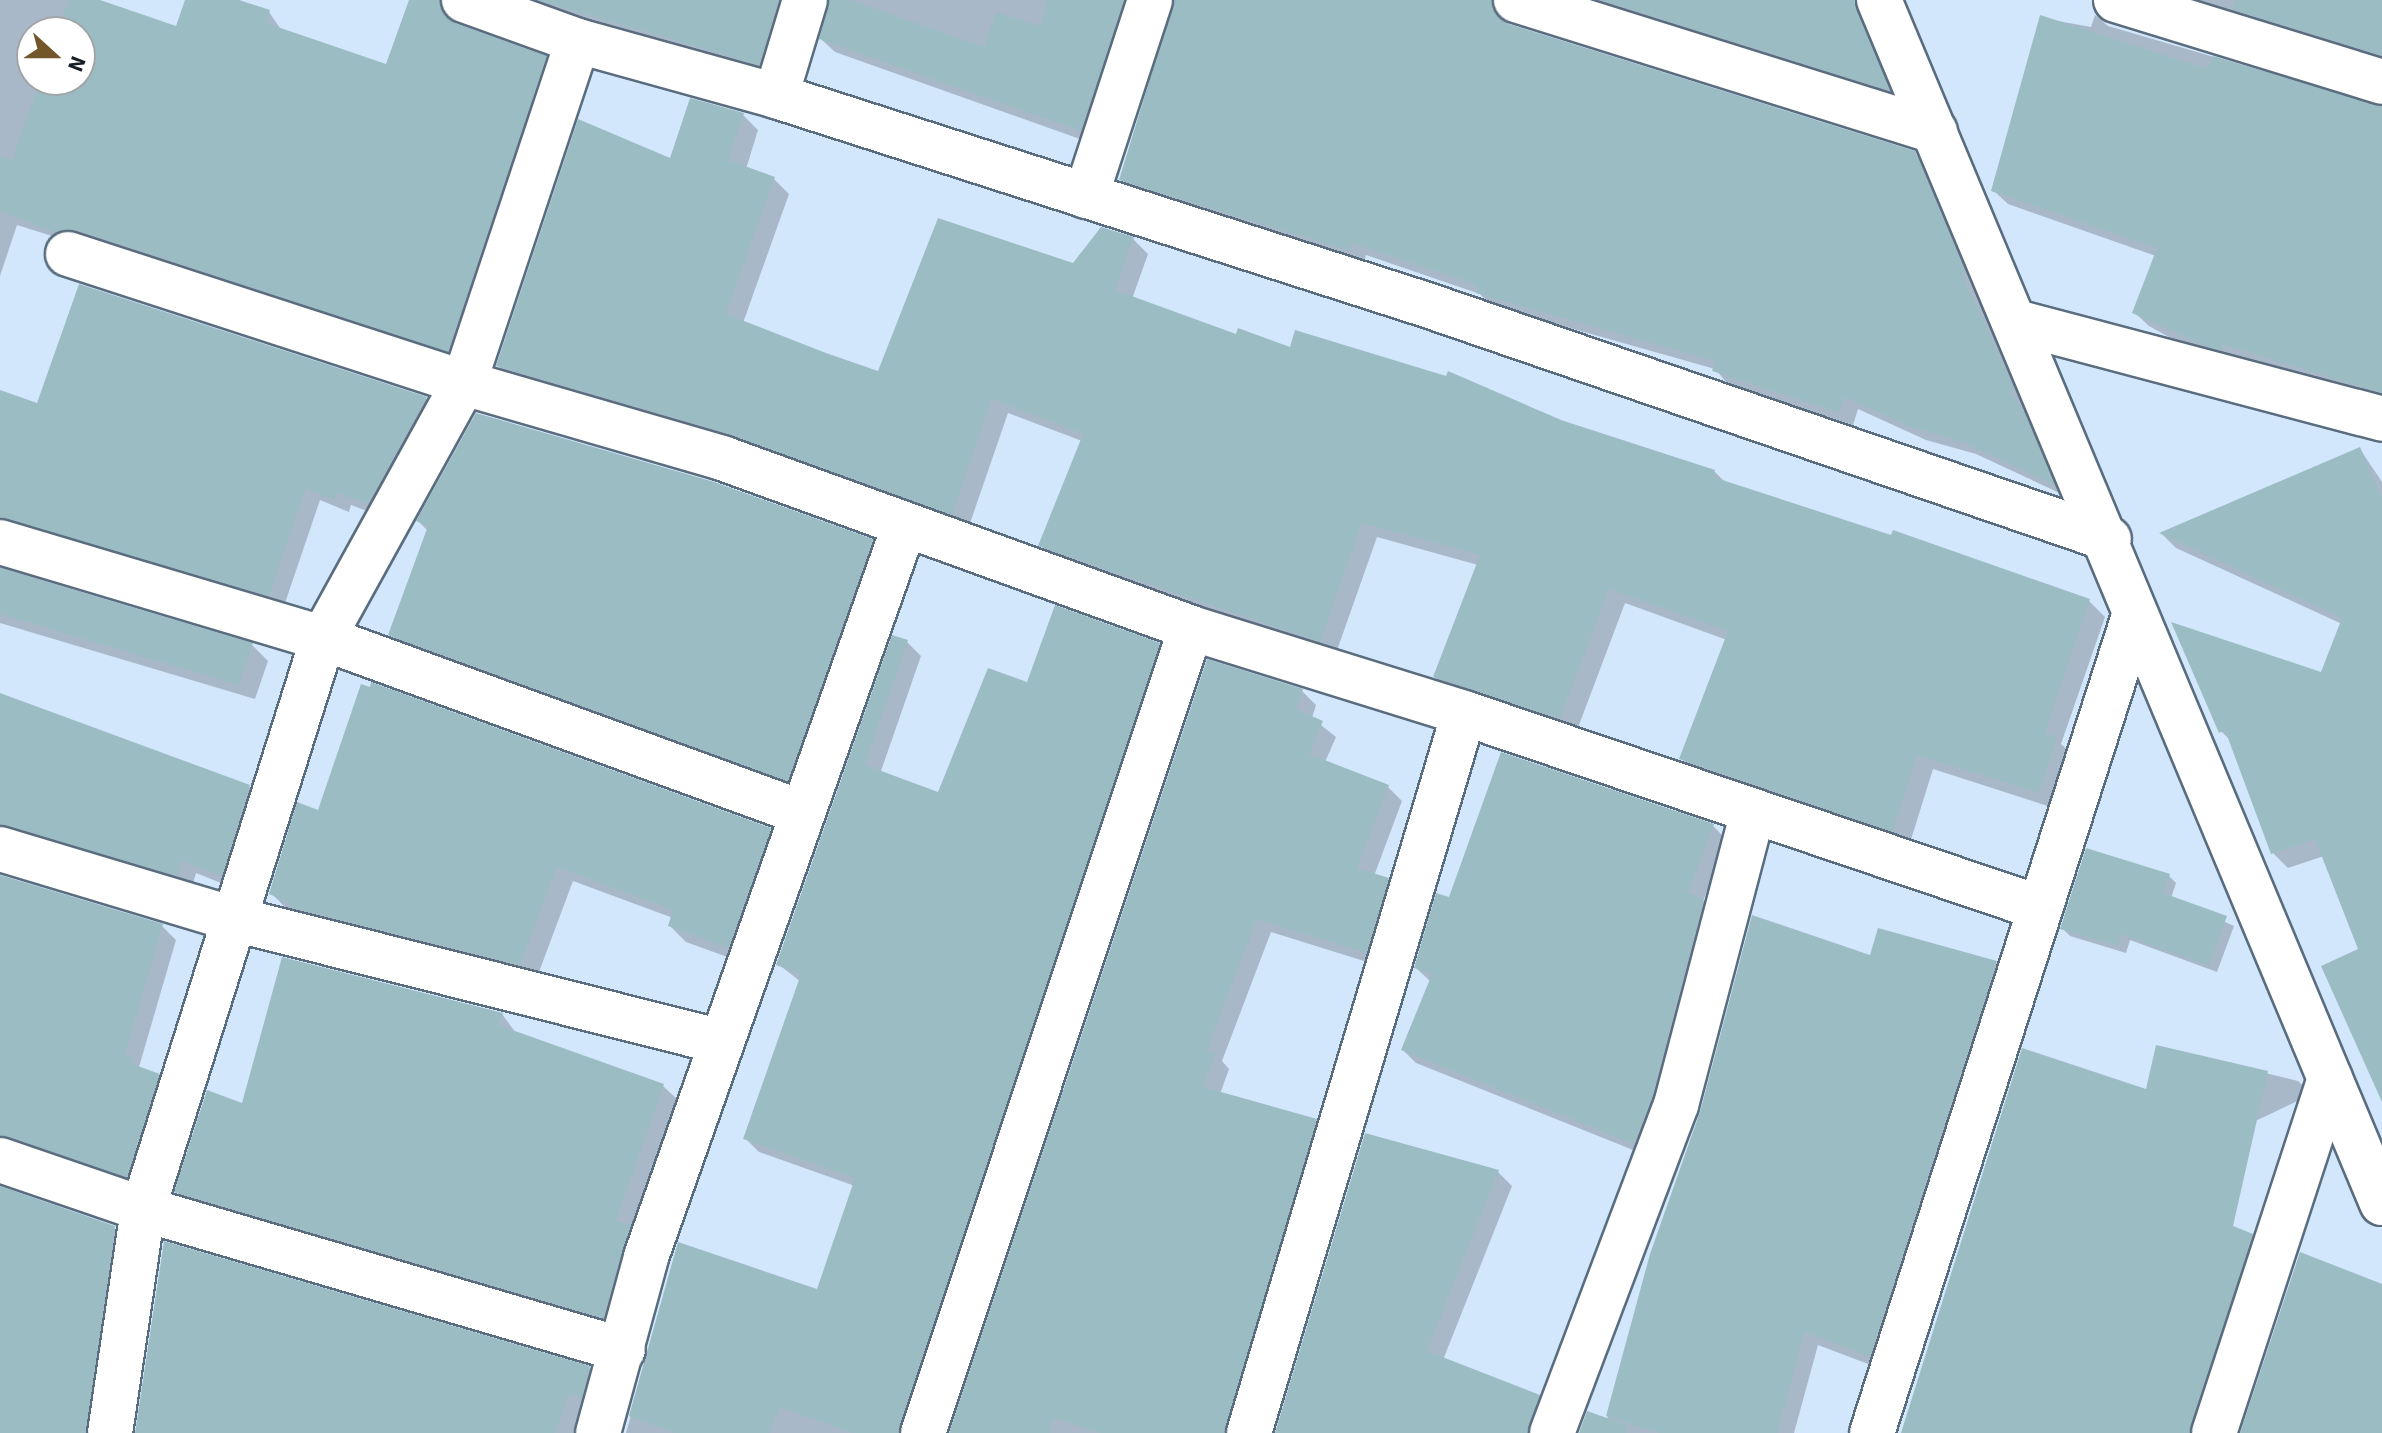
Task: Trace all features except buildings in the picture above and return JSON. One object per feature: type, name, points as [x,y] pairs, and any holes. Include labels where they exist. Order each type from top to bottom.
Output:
[{"type":"street","points":[[464,0],[578,41],[776,96],[1424,304],[2109,539]]},
{"type":"street","points":[[776,96],[805,0]]},
{"type":"street","points":[[1086,196],[1150,0]]},
{"type":"street","points":[[1516,0],[1935,131]]},
{"type":"street","points":[[1879,0],[2109,539],[2134,616],[2382,1203]]},
{"type":"street","points":[[2116,0],[2382,82]]},
{"type":"street","points":[[110,1433],[143,1209],[323,638],[464,383],[578,41]]},
{"type":"street","points":[[68,254],[464,383],[722,458],[1191,628],[1464,713],[2040,908]]},
{"type":"street","points":[[2016,322],[2382,419]]},
{"type":"street","points":[[598,1433],[646,1257],[800,812],[905,524]]},
{"type":"street","points":[[0,542],[323,638],[800,812]]},
{"type":"street","points":[[1872,1433],[2134,616]]},
{"type":"street","points":[[923,1433],[1191,628]]},
{"type":"street","points":[[1249,1433],[1464,713]]},
{"type":"street","points":[[1552,1433],[1676,1105],[1753,812]]},
{"type":"street","points":[[0,849],[234,919],[722,1042]]},
{"type":"street","points":[[2214,1433],[2330,1079]]},
{"type":"street","points":[[0,1160],[143,1209],[623,1350]]}]
